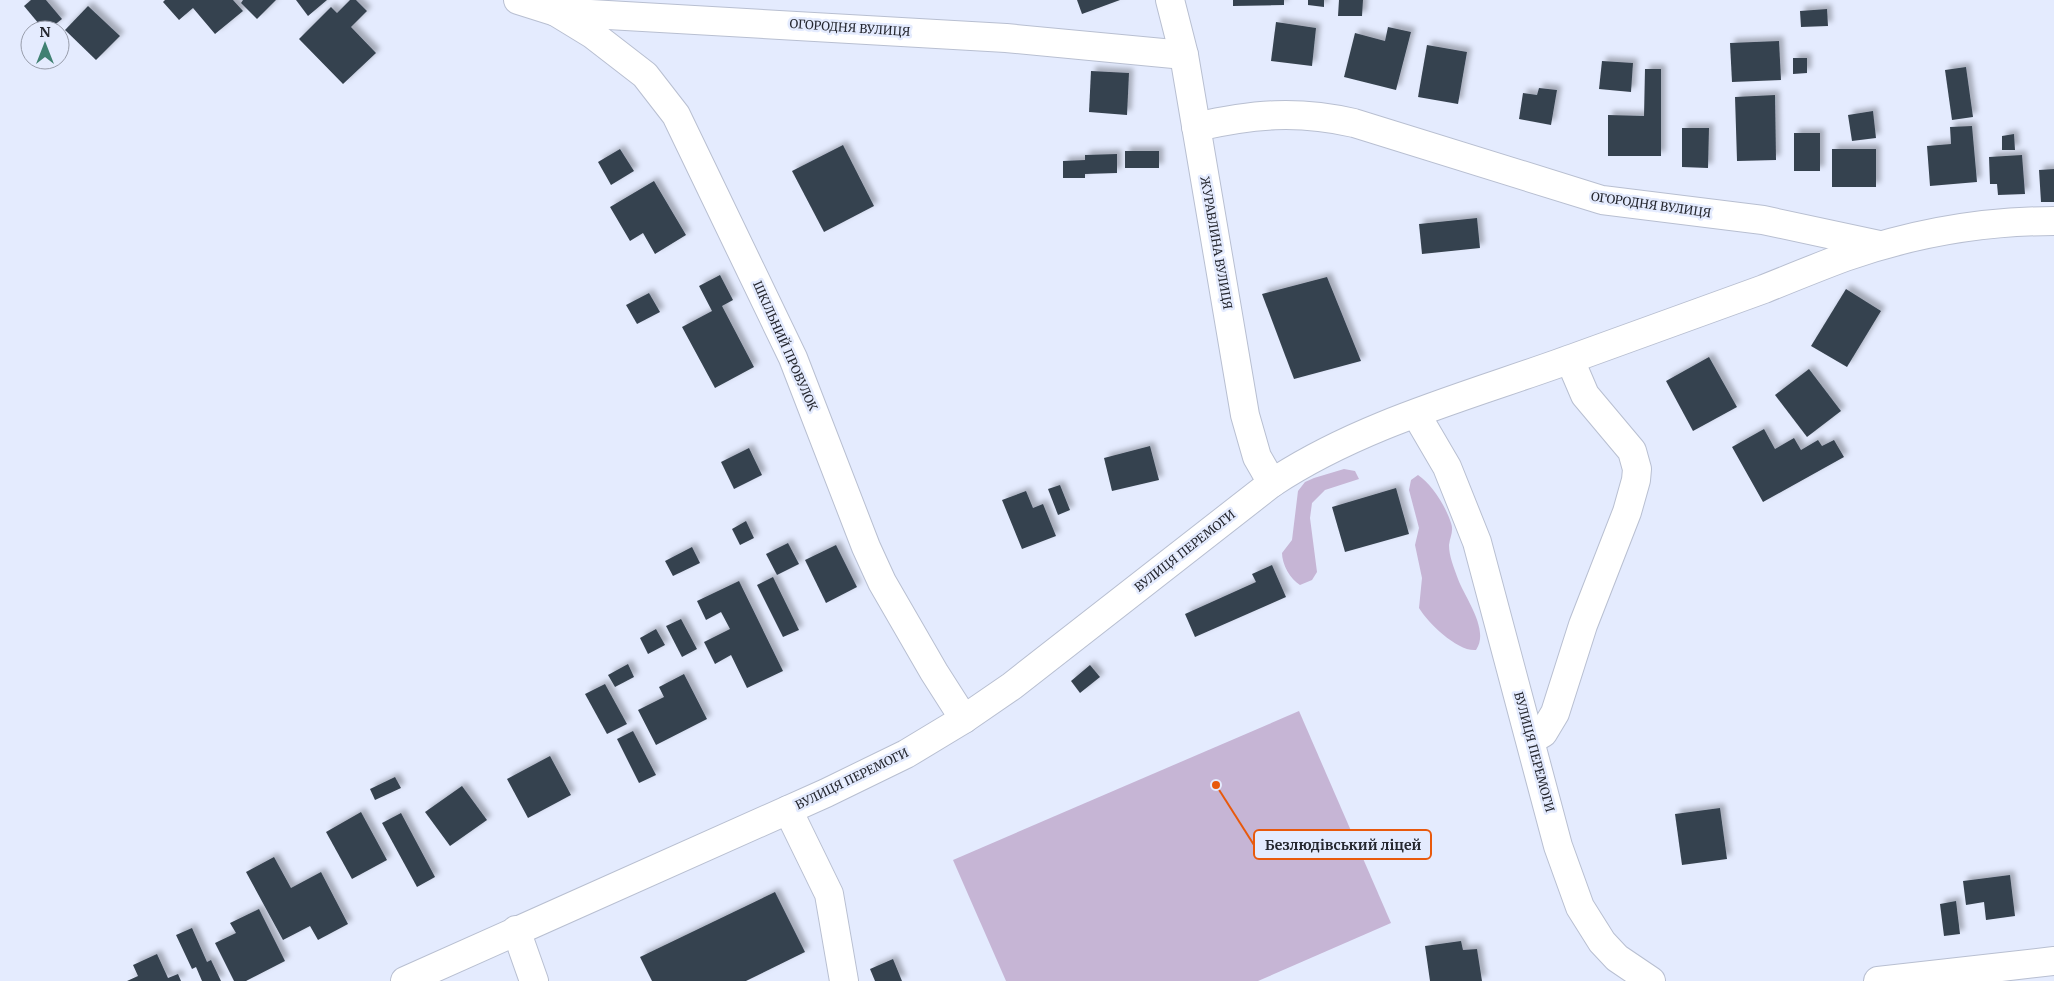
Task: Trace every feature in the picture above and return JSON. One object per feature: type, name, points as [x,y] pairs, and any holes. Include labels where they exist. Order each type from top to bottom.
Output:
[{"type":"street","name":"ОГОРОДНЯ ВУЛИЦЯ","points":[[518,0],[556,12],[1006,38],[1184,55]]},
{"type":"street","name":"ЖУРАВЛИНА ВУЛИЦЯ","points":[[1170,0],[1184,55],[1245,415],[1256,457],[1272,483]]},
{"type":"street","name":"ШКІЛЬНИЙ ПРОВУЛОК","points":[[556,12],[592,34],[645,75],[676,115],[793,358],[866,547],[882,582],[929,665],[964,719]]},
{"type":"street","name":"ОГОРОДНЯ ВУЛИЦЯ","points":[[1196,127],[1226,120],[1277,114],[1326,117],[1354,123],[1602,200],[1763,220],[1882,246],[1950,230],[1996,223],[2054,221]]},
{"type":"street","points":[[1416,414],[1570,360],[1846,257],[1882,246]]},
{"type":"street","points":[[1531,740],[1543,733],[1555,712],[1583,625],[1627,512],[1636,480],[1637,469],[1632,451],[1585,395],[1570,360]]},
{"type":"street","name":"ВУЛИЦЯ ПЕРЕМОГИ","points":[[405,981],[788,810],[906,754],[964,719],[1063,647],[1272,483],[1337,446],[1416,414],[1447,467],[1467,513],[1531,740],[1558,846],[1580,907],[1602,942],[1636,978]]},
{"type":"street","points":[[788,810],[829,894],[844,981]]},
{"type":"street","points":[[516,930],[534,981]]},
{"type":"street","points":[[1878,981],[2054,961]]},
{"type":"shaded area","points":[[1344,469],[1355,471],[1359,479],[1325,490],[1312,503],[1310,518],[1317,572],[1312,580],[1300,585],[1287,571],[1282,553],[1292,540],[1298,491],[1305,482]]},
{"type":"shaded area","points":[[1418,475],[1438,496],[1452,526],[1449,545],[1451,558],[1458,579],[1475,614],[1480,633],[1480,642],[1476,650],[1452,642],[1429,621],[1419,608],[1422,578],[1415,545],[1419,528],[1409,490],[1411,480]]},
{"type":"shaded area","points":[[1299,711],[1391,923],[1258,981],[1006,981],[953,860]]},
{"type":"building","points":[[31,0],[46,0],[62,19],[36,20],[24,6]]},
{"type":"building","points":[[165,0],[233,0],[243,11],[215,34],[193,8],[179,20],[163,2]]},
{"type":"building","points":[[243,0],[276,0],[257,19],[241,3]]},
{"type":"building","points":[[296,0],[327,0],[308,16]]},
{"type":"building","points":[[350,0],[356,0],[367,11],[351,27],[376,53],[343,84],[299,39],[331,7],[337,13]]},
{"type":"building","points":[[1077,0],[1120,0],[1082,14]]},
{"type":"building","points":[[1233,0],[1284,0],[1284,5],[1233,6]]},
{"type":"building","points":[[1308,0],[1324,0],[1324,7],[1308,5]]},
{"type":"building","points":[[1339,0],[1363,0],[1362,16],[1338,16]]},
{"type":"building","points":[[88,6],[120,36],[96,60],[70,35],[70,25]]},
{"type":"building","points":[[1827,9],[1828,26],[1801,27],[1800,11]]},
{"type":"building","points":[[1276,22],[1316,28],[1312,66],[1271,61]]},
{"type":"building","points":[[1388,27],[1411,32],[1396,90],[1344,77],[1355,33],[1385,41]]},
{"type":"building","points":[[1779,41],[1781,80],[1732,82],[1730,43]]},
{"type":"building","points":[[1427,45],[1467,52],[1458,104],[1418,97]]},
{"type":"building","points":[[1793,58],[1807,58],[1807,73],[1793,74]]},
{"type":"building","points":[[1602,61],[1633,63],[1631,92],[1599,89]]},
{"type":"building","points":[[1966,67],[1973,117],[1952,120],[1945,70]]},
{"type":"building","points":[[1645,69],[1661,69],[1661,156],[1608,156],[1608,115],[1644,116]]},
{"type":"building","points":[[1091,71],[1129,73],[1127,115],[1089,112]]},
{"type":"building","points":[[1539,88],[1557,90],[1551,125],[1519,119],[1523,93],[1537,95]]},
{"type":"building","points":[[1775,95],[1776,160],[1737,161],[1735,97]]},
{"type":"building","points":[[1873,111],[1876,138],[1852,141],[1848,115]]},
{"type":"building","points":[[1972,126],[1977,182],[1930,186],[1927,146],[1951,144],[1950,127]]},
{"type":"building","points":[[1682,128],[1709,128],[1708,168],[1682,167]]},
{"type":"building","points":[[1794,133],[1820,133],[1820,171],[1794,171]]},
{"type":"building","points":[[2014,134],[2015,150],[2002,150],[2002,136]]},
{"type":"building","points":[[843,145],[874,206],[824,232],[792,171]]},
{"type":"building","points":[[620,149],[634,171],[611,185],[598,162]]},
{"type":"building","points":[[1832,149],[1876,149],[1876,187],[1832,187]]},
{"type":"building","points":[[1125,151],[1159,151],[1159,168],[1125,168]]},
{"type":"building","points":[[1117,154],[1117,173],[1085,174],[1085,178],[1063,178],[1063,161],[1085,160],[1085,155]]},
{"type":"building","points":[[2022,155],[2025,194],[1998,195],[1997,184],[1990,184],[1989,157]]},
{"type":"building","points":[[2054,169],[2054,202],[2041,202],[2039,170]]},
{"type":"building","points":[[654,181],[686,235],[655,254],[643,233],[630,241],[610,207]]},
{"type":"building","points":[[1477,218],[1480,248],[1422,254],[1419,224]]},
{"type":"building","points":[[720,275],[733,300],[722,306],[754,367],[715,388],[682,327],[712,311],[699,286]]},
{"type":"building","points":[[1327,277],[1361,361],[1294,379],[1262,294]]},
{"type":"building","points":[[1846,289],[1881,311],[1847,367],[1811,346]]},
{"type":"building","points":[[649,293],[660,312],[637,324],[626,305]]},
{"type":"building","points":[[1709,357],[1737,407],[1693,431],[1666,381]]},
{"type":"building","points":[[1809,369],[1841,411],[1807,437],[1775,395]]},
{"type":"building","points":[[1764,429],[1775,449],[1794,438],[1801,450],[1818,440],[1822,446],[1834,440],[1844,457],[1763,502],[1732,447]]},
{"type":"building","points":[[1150,446],[1159,480],[1112,491],[1104,458]]},
{"type":"building","points":[[749,448],[762,475],[734,489],[721,462]]},
{"type":"building","points":[[1060,485],[1070,510],[1058,515],[1048,489]]},
{"type":"building","points":[[1396,488],[1409,534],[1345,552],[1332,507]]},
{"type":"building","points":[[1026,491],[1033,508],[1043,504],[1056,536],[1022,549],[1002,500]]},
{"type":"building","points":[[746,521],[754,538],[740,545],[732,529]]},
{"type":"building","points":[[788,543],[799,564],[777,575],[766,554]]},
{"type":"building","points":[[836,545],[857,587],[826,603],[805,560]]},
{"type":"building","points":[[692,547],[700,563],[673,576],[665,561]]},
{"type":"building","points":[[1272,565],[1286,597],[1195,637],[1185,614],[1256,582],[1252,574]]},
{"type":"building","points":[[773,577],[799,630],[783,637],[757,585]]},
{"type":"building","points":[[739,581],[783,671],[747,688],[731,655],[715,664],[704,642],[730,629],[721,612],[706,620],[697,601]]},
{"type":"building","points":[[681,619],[697,649],[682,657],[666,626]]},
{"type":"building","points":[[656,629],[665,645],[648,654],[640,638]]},
{"type":"building","points":[[628,664],[634,677],[615,687],[608,675]]},
{"type":"building","points":[[1090,665],[1100,677],[1080,693],[1071,681]]},
{"type":"building","points":[[684,674],[707,719],[656,745],[638,710],[664,697],[659,687]]},
{"type":"building","points":[[605,684],[627,724],[607,734],[585,694]]},
{"type":"building","points":[[633,731],[656,775],[639,783],[617,739]]},
{"type":"building","points":[[550,756],[571,795],[528,818],[507,779]]},
{"type":"building","points":[[395,777],[401,788],[375,800],[370,789]]},
{"type":"building","points":[[462,786],[487,820],[450,846],[425,812]]},
{"type":"building","points":[[1720,808],[1727,859],[1682,865],[1675,814]]},
{"type":"building","points":[[361,812],[387,860],[352,879],[326,832]]},
{"type":"building","points":[[401,813],[435,877],[417,887],[382,823]]},
{"type":"building","points":[[274,857],[291,888],[321,872],[348,924],[318,940],[310,926],[283,940],[246,872]]},
{"type":"building","points":[[2010,875],[2015,916],[1986,920],[1984,902],[1966,905],[1963,881]]},
{"type":"building","points":[[775,892],[805,952],[746,981],[652,981],[640,957]]},
{"type":"building","points":[[1956,901],[1960,934],[1944,936],[1940,904]]},
{"type":"building","points":[[259,909],[285,961],[246,981],[234,981],[215,943],[236,933],[230,923]]},
{"type":"building","points":[[192,928],[207,962],[211,960],[221,981],[202,981],[196,967],[192,969],[176,935]]},
{"type":"building","points":[[1461,941],[1463,950],[1477,949],[1482,981],[1430,981],[1425,946]]},
{"type":"building","points":[[157,954],[168,978],[178,974],[181,981],[127,981],[138,976],[133,965]]},
{"type":"building","points":[[893,959],[902,981],[875,981],[870,969]]},
{"type":"place","name":"Безлюдівський ліцей","points":[[1216,785]]}]
